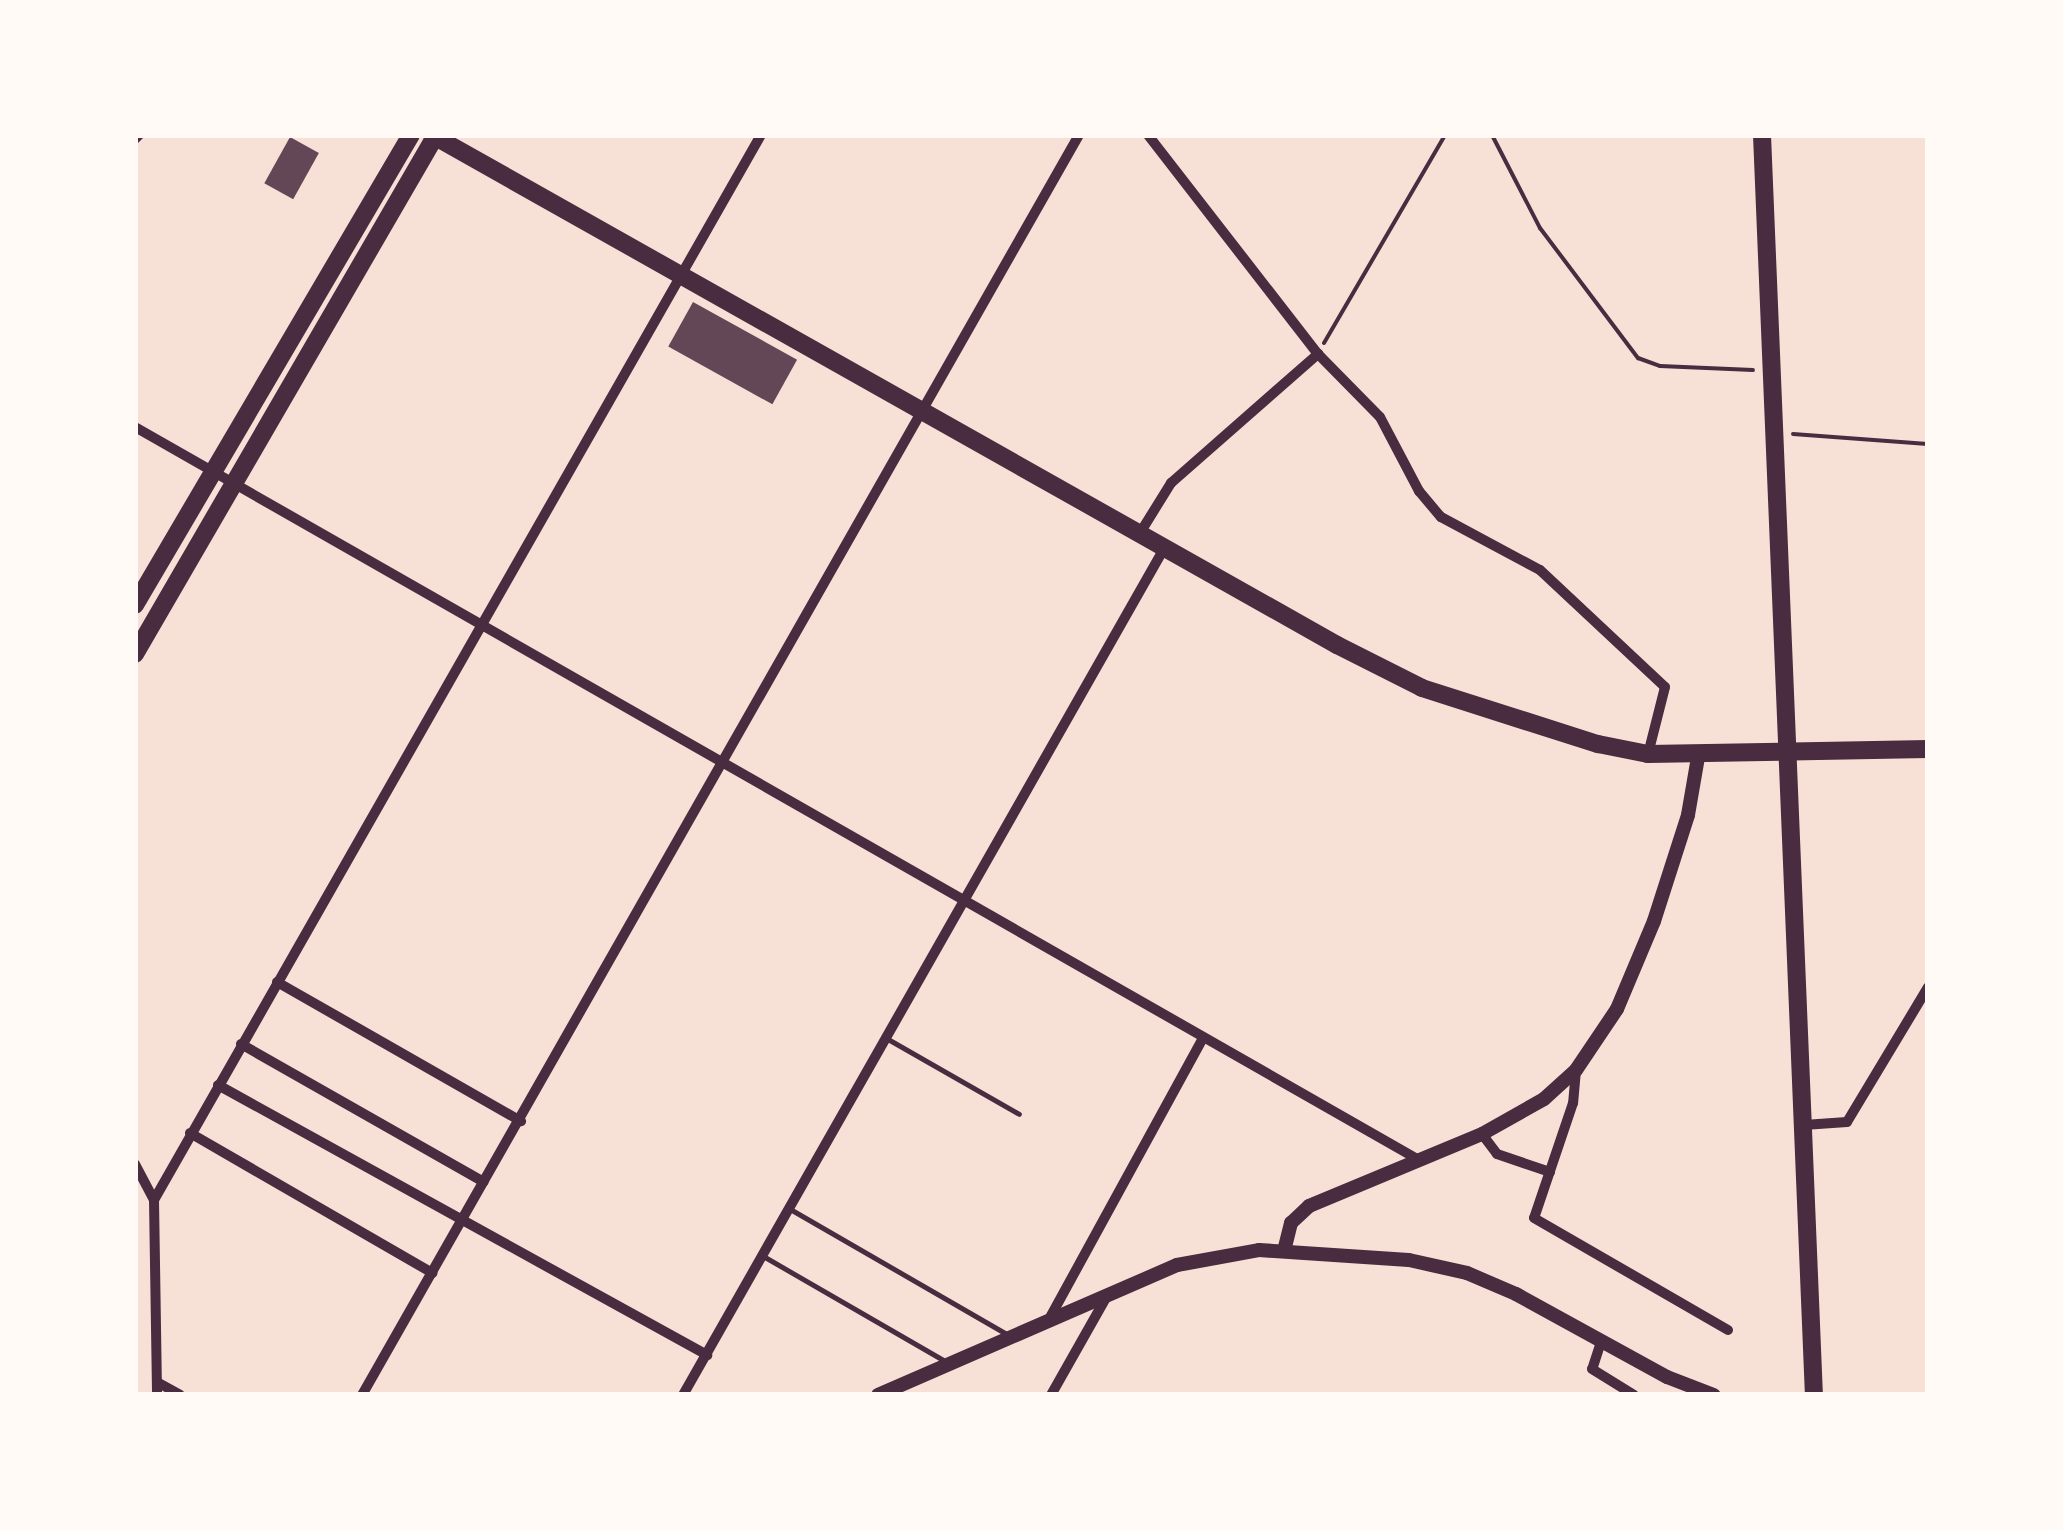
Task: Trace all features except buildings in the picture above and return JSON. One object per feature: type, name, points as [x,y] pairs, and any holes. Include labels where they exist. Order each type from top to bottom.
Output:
[{"type":"main road","points":[[135,604],[411,135]]},
{"type":"main road","points":[[1762,135],[1814,1395]]},
{"type":"main road","points":[[135,654],[434,136],[1422,688],[1598,744],[1648,754],[1698,757],[1928,749]]},
{"type":"street","points":[[154,1200],[761,135]]},
{"type":"street","points":[[362,1395],[1078,135]]},
{"type":"street","points":[[1148,135],[1318,354],[1380,417],[1419,491],[1441,517],[1540,570],[1665,687],[1648,754]]},
{"type":"street","points":[[1140,533],[1170,483],[1318,354]]},
{"type":"street","points":[[135,427],[1419,1160]]},
{"type":"street","points":[[684,1395],[1164,547]]},
{"type":"street","points":[[1284,1251],[1292,1223],[1309,1206],[1482,1134],[1544,1098],[1576,1070],[1617,1008],[1654,921],[1688,815],[1698,757]]},
{"type":"street","points":[[277,982],[521,1121]]},
{"type":"street","points":[[1804,1125],[1848,1122],[1928,987]]},
{"type":"street","points":[[1046,1324],[1203,1038]]},
{"type":"street","points":[[242,1044],[484,1182]]},
{"type":"street","points":[[1576,1070],[1573,1103],[1534,1218],[1728,1330]]},
{"type":"street","points":[[218,1085],[707,1354]]},
{"type":"street","points":[[190,1133],[432,1273]]},
{"type":"street","points":[[1482,1134],[1497,1154],[1550,1172]]},
{"type":"street","points":[[135,1164],[154,1200],[156,1395]]},
{"type":"street","points":[[878,1395],[1203,1257],[1284,1251],[1410,1260],[1467,1272],[1666,1377],[1714,1395]]},
{"type":"street","points":[[1051,1395],[1107,1296]]},
{"type":"street","points":[[1601,1342],[1592,1369],[1634,1395]]},
{"type":"street","points":[[157,1382],[180,1395]]},
{"type":"lane","points":[[886,1038],[1019,1114]]},
{"type":"lane","points":[[790,1208],[1013,1338]]},
{"type":"lane","points":[[763,1256],[951,1364]]},
{"type":"path","points":[[1318,354],[1445,135]]},
{"type":"path","points":[[1492,135],[1540,228],[1638,358],[1660,366],[1773,371]]},
{"type":"path","points":[[1776,432],[1928,444]]}]
